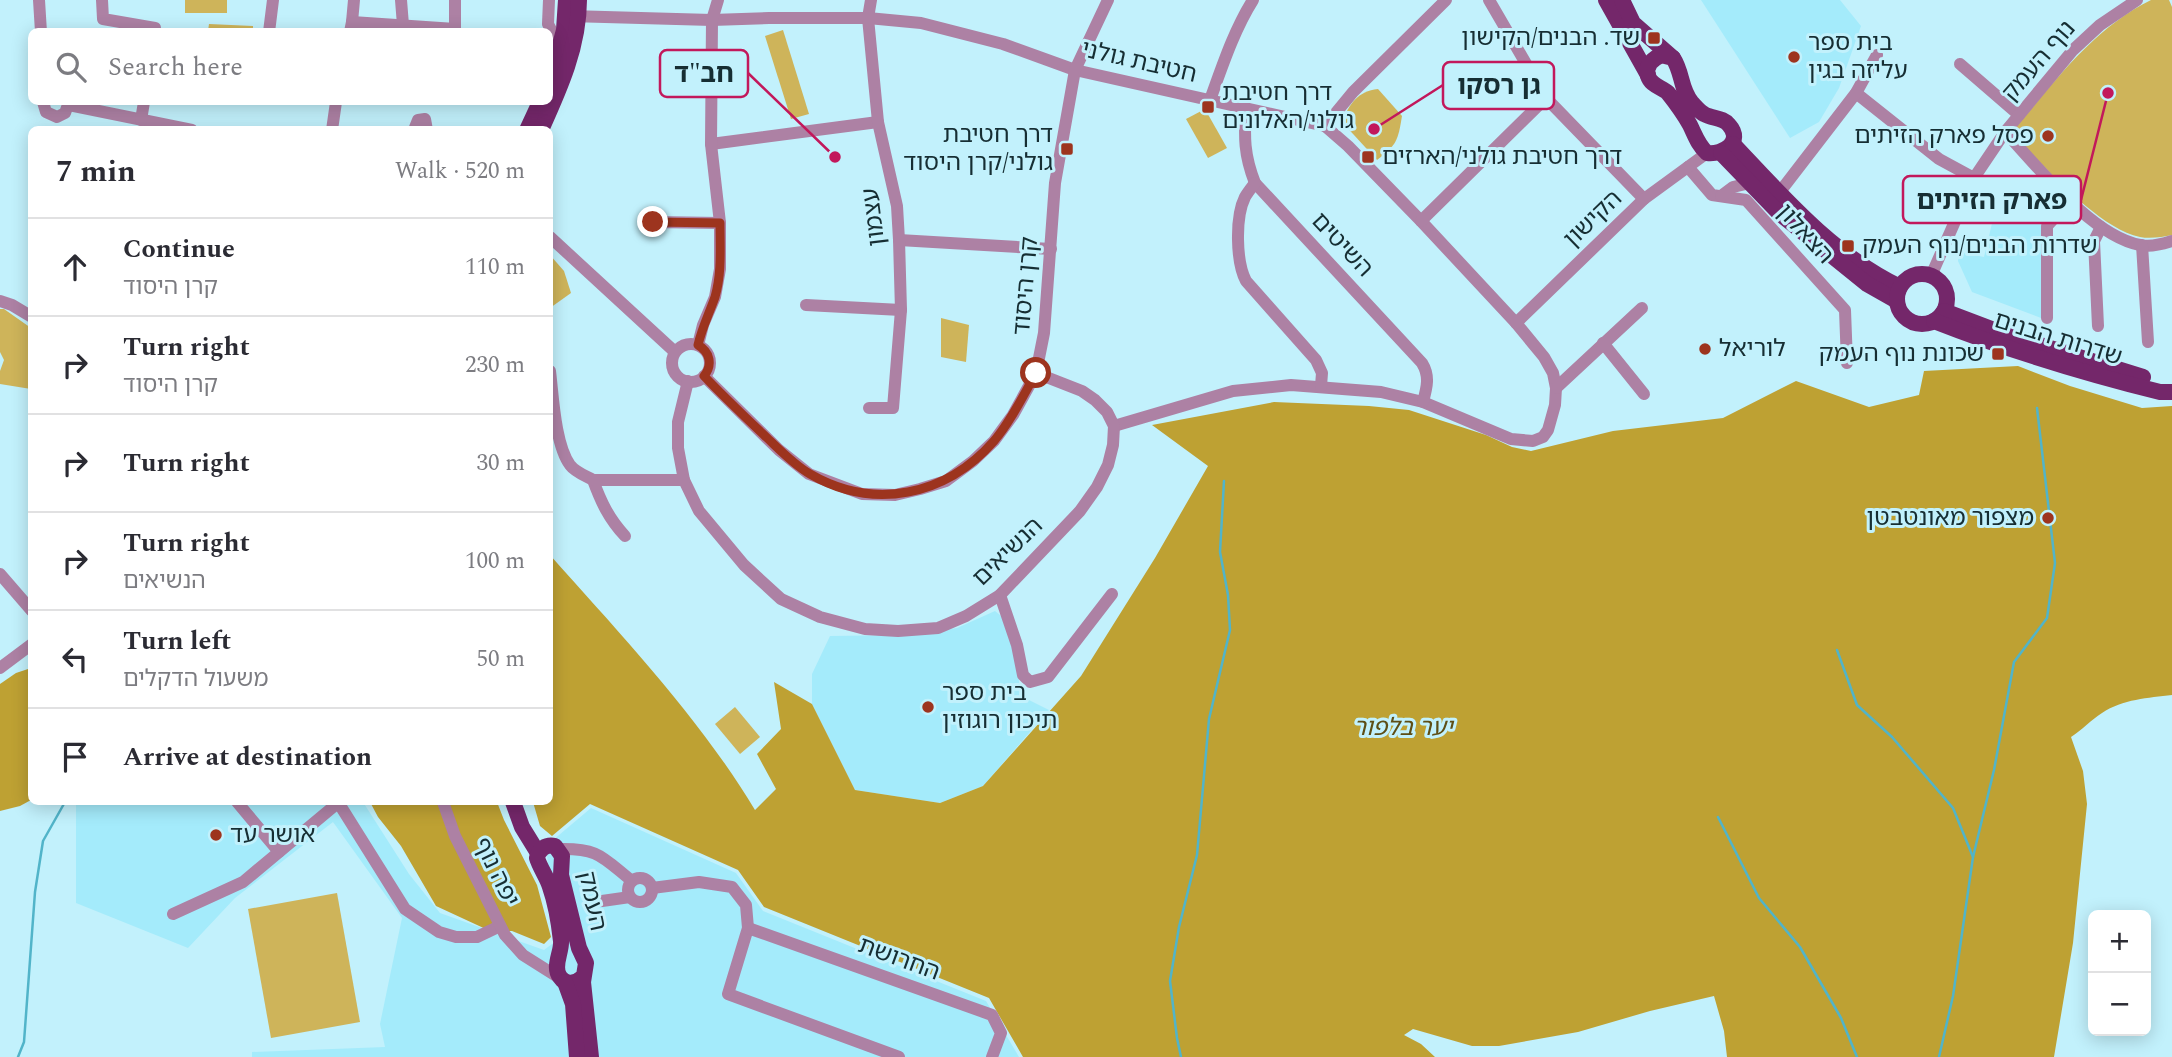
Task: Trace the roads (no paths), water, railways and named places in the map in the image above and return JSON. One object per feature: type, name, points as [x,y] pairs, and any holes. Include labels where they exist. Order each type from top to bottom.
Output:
[{"type":"main road","points":[[1606,0],[1652,83],[1665,90],[1682,113],[1699,144],[1720,150],[1779,192],[1829,241],[1899,294]]},
{"type":"main road","points":[[1622,0],[1633,23],[1673,58],[1680,68],[1682,87],[1692,103],[1706,115],[1726,121],[1733,131],[1720,150]]},
{"type":"main road","points":[[553,71],[572,8]]},
{"type":"main road","points":[[553,104],[563,83],[577,32],[572,8]]},
{"type":"main road","points":[[1647,75],[1647,67],[1653,60],[1661,55],[1673,58]]},
{"type":"main road","points":[[529,126],[539,105]]},
{"type":"main road","points":[[543,126],[553,105]]},
{"type":"main road","points":[[1720,150],[1779,213],[1822,249],[1867,284],[1899,294]]},
{"type":"main road","points":[[1924,274],[1931,276],[1944,287],[1947,303],[1939,316],[1926,324],[1910,321],[1899,309],[1899,294],[1910,277],[1924,274]]},
{"type":"main road","name":"שדרות הבנים","points":[[1939,316],[2172,385]]},
{"type":"main road","name":"שדרות הבנים","points":[[1939,316],[1997,346],[2088,374],[2160,392],[2172,392]]},
{"type":"main road","name":"העמק","points":[[514,805],[522,827],[551,853]]},
{"type":"main road","name":"העמק","points":[[524,805],[561,875],[579,948],[586,963],[583,977],[592,1057]]},
{"type":"main road","name":"העמק","points":[[551,853],[538,862],[551,888],[558,921],[561,944],[556,970],[573,1004],[578,1057]]},
{"type":"main road","points":[[563,980],[575,982],[583,977]]},
{"type":"street","points":[[39,0],[41,28]]},
{"type":"street","points":[[102,0],[103,19],[155,28]]},
{"type":"street","points":[[270,28],[273,0]]},
{"type":"street","points":[[354,0],[351,27],[403,25],[442,28]]},
{"type":"street","points":[[401,0],[403,25]]},
{"type":"street","points":[[455,0],[455,28]]},
{"type":"street","points":[[548,0],[550,28]]},
{"type":"street","points":[[698,345],[715,297],[720,269],[720,223],[711,144],[712,20],[718,0]]},
{"type":"street","name":"עצמון","points":[[869,408],[893,408],[901,310],[897,206],[878,122],[868,18],[872,0]]},
{"type":"street","name":"קרן היסוד","points":[[704,376],[779,450],[809,474],[862,494],[895,495],[946,481],[973,461],[994,441],[1013,415],[1036,373],[1044,333],[1055,183],[1075,70],[1108,0]]},
{"type":"street","points":[[1210,100],[1253,0]]},
{"type":"street","points":[[1325,126],[1353,92],[1446,0]]},
{"type":"street","points":[[1489,0],[1546,98],[1644,199]]},
{"type":"street","name":"נוף העמק","points":[[1931,276],[1974,178],[2005,132],[2073,50],[2122,4],[2137,0]]},
{"type":"street","name":"חטיבת גולני","points":[[572,8],[712,20],[868,18],[921,23],[1003,44],[1075,70],[1325,126],[1421,221],[1516,323],[1544,357],[1553,373],[1556,388],[1548,430],[1542,437],[1532,441],[1511,439],[1423,402]]},
{"type":"street","points":[[553,34],[560,47]]},
{"type":"street","points":[[1779,192],[1856,93],[1877,55]]},
{"type":"street","points":[[1960,64],[2019,115]]},
{"type":"street","points":[[1856,93],[1939,159],[1974,178]]},
{"type":"street","points":[[1421,221],[1546,98]]},
{"type":"street","points":[[43,105],[44,109],[57,117],[65,113],[68,105]]},
{"type":"street","points":[[77,105],[172,126]]},
{"type":"street","points":[[141,120],[144,105]]},
{"type":"street","points":[[331,126],[333,105]]},
{"type":"street","name":"השיטים","points":[[1246,108],[1243,142],[1255,183],[1422,363],[1428,372],[1423,402]]},
{"type":"street","points":[[50,126],[52,116]]},
{"type":"street","points":[[416,126],[418,120],[425,119],[426,126]]},
{"type":"street","points":[[711,144],[878,122]]},
{"type":"street","points":[[2005,132],[2070,201],[2101,227],[2121,239],[2142,246],[2172,241]]},
{"type":"street","name":"הקישון","points":[[1516,323],[1644,199],[1688,167],[1720,150]]},
{"type":"street","name":"הצאלון","points":[[1688,167],[1712,195],[1746,200],[1845,310],[1847,363]]},
{"type":"street","points":[[1255,183],[1244,198],[1241,209],[1237,256],[1240,271],[1316,360],[1322,373],[1321,386]]},
{"type":"street","points":[[1721,197],[1733,187],[1750,183]]},
{"type":"street","points":[[2047,318],[2047,226],[2070,201]]},
{"type":"street","points":[[653,222],[720,223]]},
{"type":"street","points":[[2098,326],[2094,241],[2101,227]]},
{"type":"street","points":[[553,240],[675,352]]},
{"type":"street","points":[[899,240],[1051,249]]},
{"type":"street","points":[[2142,246],[2148,342]]},
{"type":"street","points":[[0,301],[28,315]]},
{"type":"street","points":[[806,305],[901,310]]},
{"type":"street","points":[[1556,388],[1642,308]]},
{"type":"street","points":[[1603,343],[1644,394]]},
{"type":"street","points":[[698,345],[709,359],[709,368],[698,380],[688,381],[678,376],[673,368],[675,352],[683,346],[698,345]]},
{"type":"street","points":[[1036,373],[1082,391],[1107,412],[1114,426],[1233,391],[1291,385],[1381,391],[1423,402]]},
{"type":"street","name":"הנשיאים","points":[[688,381],[678,422],[678,448],[684,480],[699,511],[744,565],[781,599],[820,617],[865,629],[898,631],[938,628],[966,616],[1000,595],[1080,511],[1097,487],[1108,465],[1114,426]]},
{"type":"street","points":[[553,395],[558,436],[569,464],[582,475],[593,480],[684,480]]},
{"type":"street","points":[[593,480],[602,506],[625,536]]},
{"type":"street","points":[[0,574],[28,606]]},
{"type":"street","points":[[1000,595],[1017,645],[1023,675],[1030,682],[1048,677],[1112,594]]},
{"type":"street","points":[[0,668],[28,648]]},
{"type":"street","points":[[240,805],[279,852]]},
{"type":"street","points":[[173,914],[243,882],[335,805]]},
{"type":"street","points":[[341,805],[405,909],[439,932],[456,937],[477,937],[500,926]]},
{"type":"street","name":"יפה נוף","points":[[444,805],[455,836],[510,942],[523,955],[563,980]]},
{"type":"street","points":[[551,853],[568,859],[598,853],[632,881]]},
{"type":"street","points":[[639,878],[646,879],[652,888],[651,896],[645,901],[637,902],[630,897],[628,891],[632,881],[639,878]]},
{"type":"street","points":[[652,888],[699,882],[732,887],[746,905],[748,928],[728,993],[899,1057]]},
{"type":"street","points":[[602,901],[630,897]]},
{"type":"street","name":"החרושת","points":[[748,928],[992,1015],[1001,1033],[992,1057]]},
{"type":"street","points":[[523,955],[542,961],[559,958]]},
{"type":"waterway","points":[[1939,1057],[1953,996],[1973,857],[1994,770],[2014,662],[2047,618],[2055,563],[2037,408]]},
{"type":"waterway","points":[[1181,1057],[1170,981],[1179,927],[1197,855],[1209,719],[1230,630],[1228,595],[1220,552],[1224,481]]},
{"type":"waterway","points":[[1837,650],[1857,705],[1892,737],[1953,808],[1973,857]]},
{"type":"waterway","points":[[18,1057],[24,1042],[35,892],[43,841],[63,805]]},
{"type":"waterway","points":[[1718,817],[1759,898],[1800,947],[1841,1018],[1857,1057]]},
{"type":"place","name":"שד. הבנים/הקישון","points":[[1654,38]]},
{"type":"place","name":"בית ספר עליזה בגין","points":[[1794,57]]},
{"type":"place","name":"פארק הזיתים","points":[[2108,93]]},
{"type":"place","name":"דרך חטיבת גולני/האלונים","points":[[1208,107]]},
{"type":"place","name":"גן רסקו","points":[[1374,129]]},
{"type":"place","name":"פסל פארק הזיתים","points":[[2048,136]]},
{"type":"place","name":"דרך חטיבת גולני/קרן היסוד","points":[[1067,149]]},
{"type":"place","name":"חב\"ד","points":[[835,157]]},
{"type":"place","name":"דרך חטיבת גולני/הארזים","points":[[1368,157]]},
{"type":"place","name":"שדרות הבנים/נוף העמק","points":[[1848,246]]},
{"type":"place","name":"לוריאל","points":[[1705,349]]},
{"type":"place","name":"שכונת נוף העמק","points":[[1998,354]]},
{"type":"place","name":"מצפור מאונטבטן","points":[[2048,518]]},
{"type":"place","name":"בית ספר תיכון רוגוזין","points":[[928,707]]},
{"type":"place","name":"אושר עד","points":[[216,835]]},
{"type":"park label","name":"יער בלפור","points":[[1403,728]]}]
